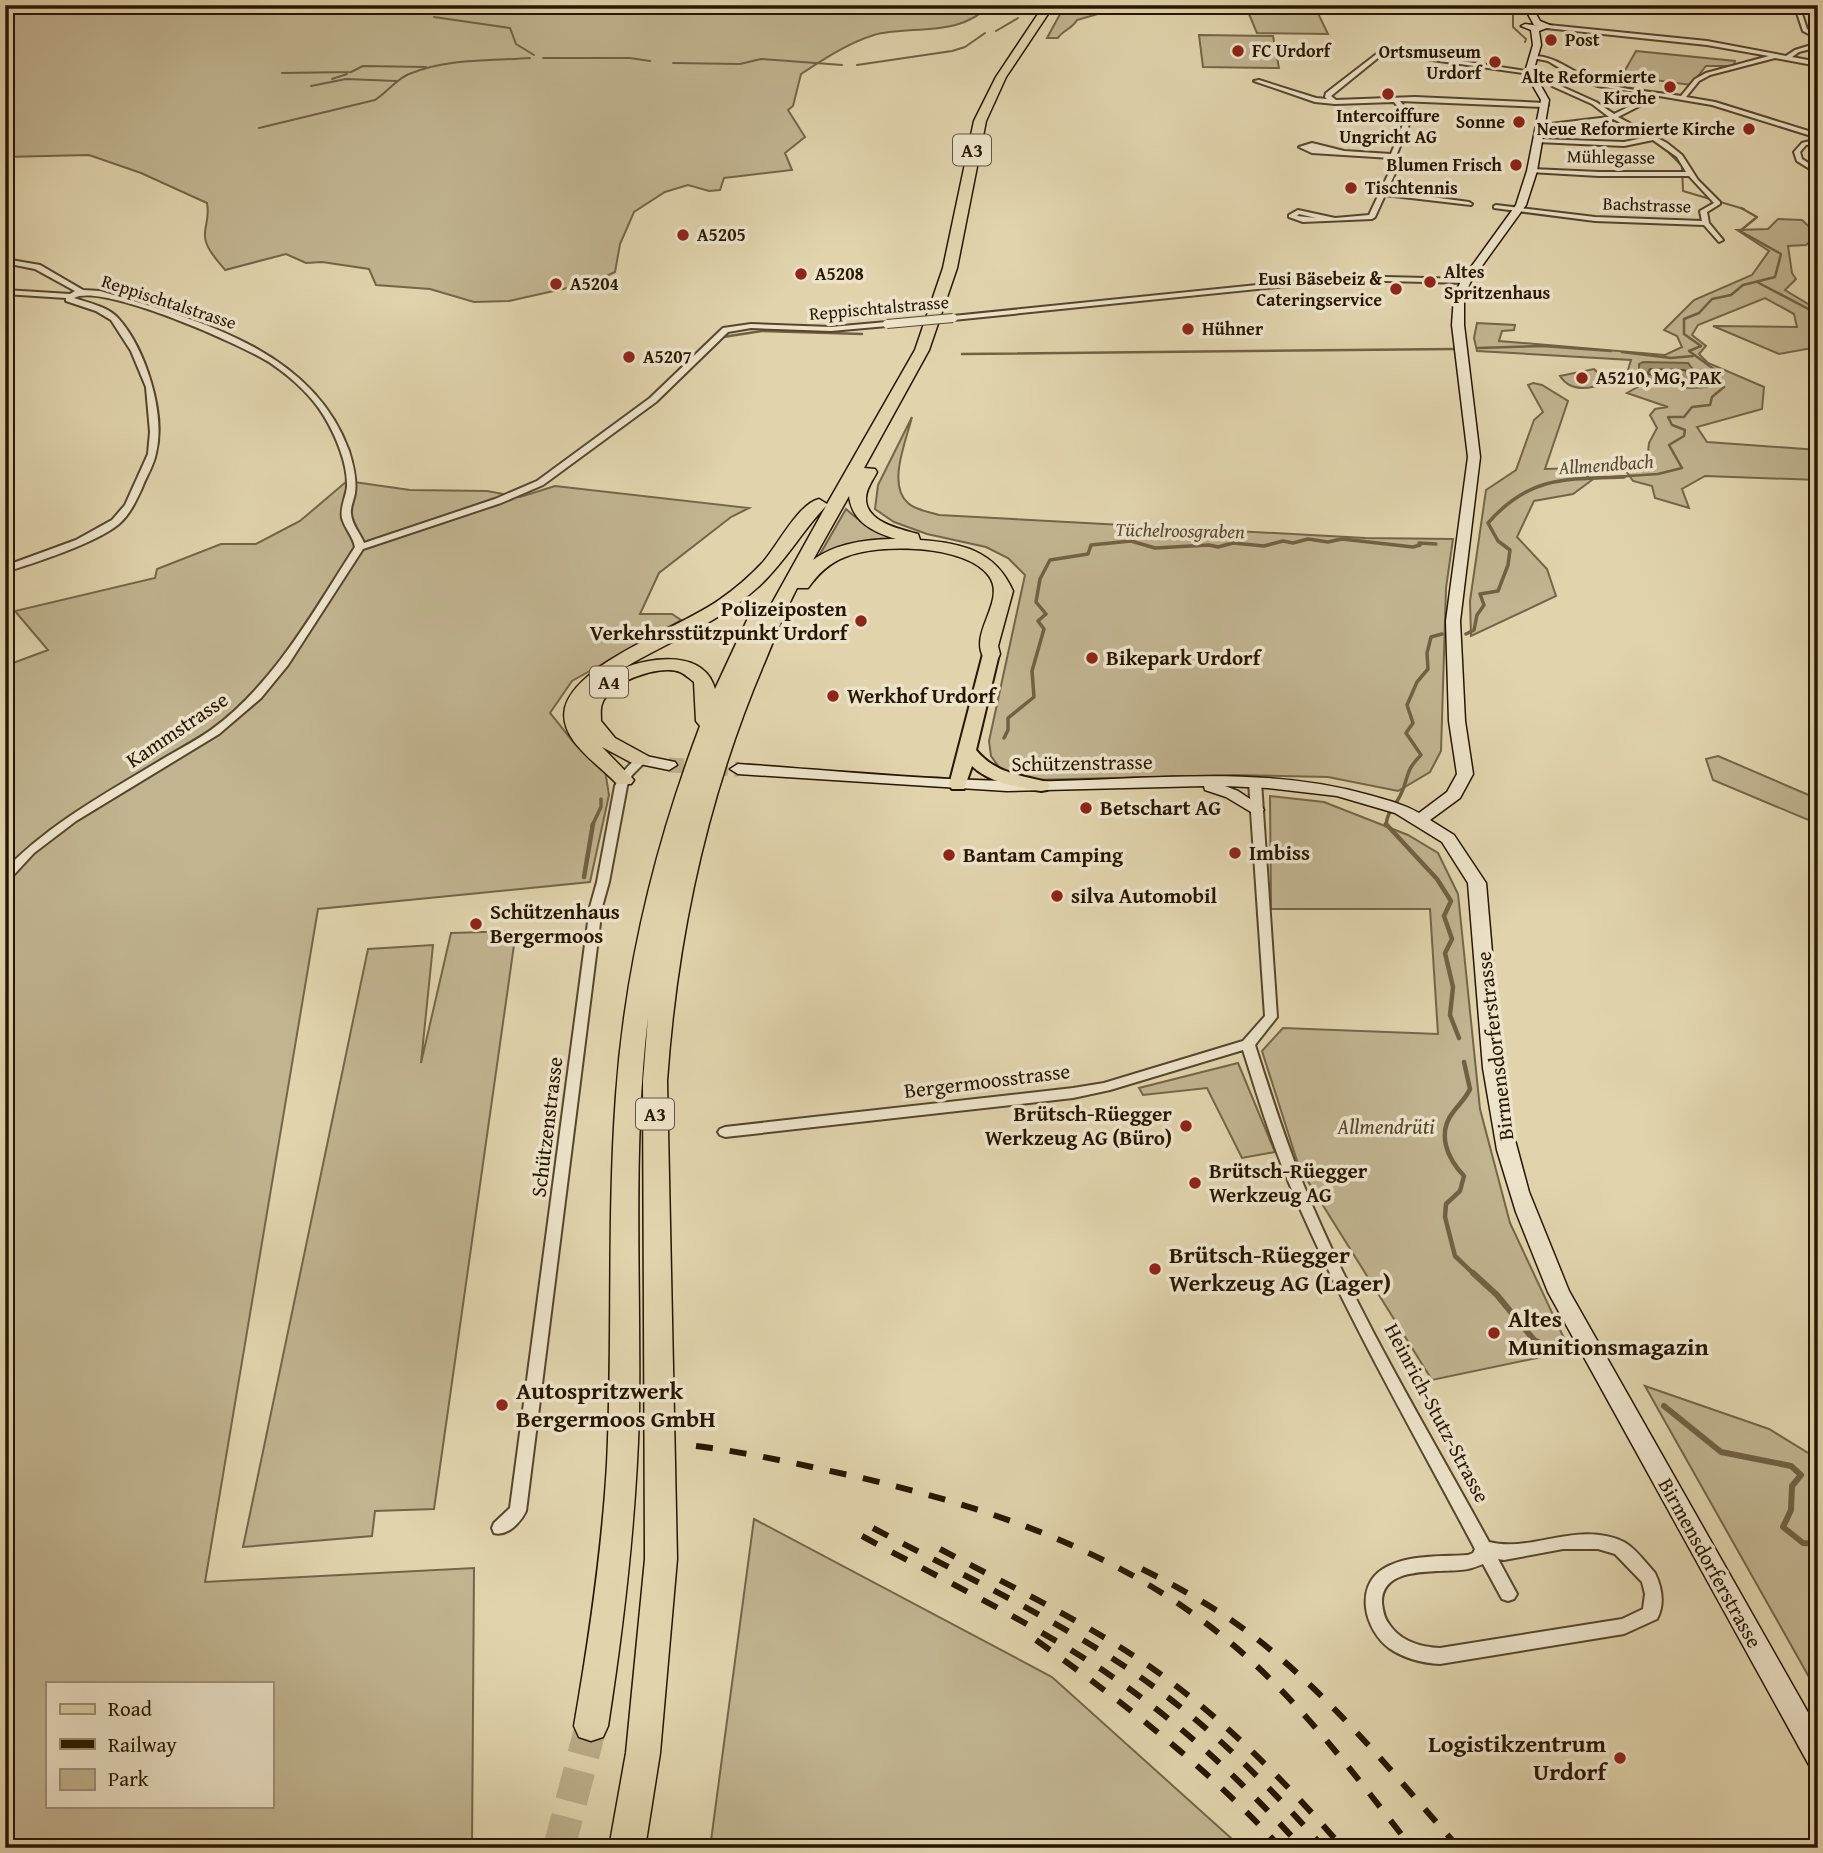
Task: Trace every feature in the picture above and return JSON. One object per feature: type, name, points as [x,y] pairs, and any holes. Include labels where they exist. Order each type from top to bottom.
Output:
[{"type":"highway","name":"A3","points":[[966,121],[982,89],[1038,5]]},
{"type":"highway","name":"A3","points":[[627,1848],[643,1752],[661,1559],[655,1081],[661,1003],[676,914],[708,789],[728,725],[764,637],[799,567],[873,441],[922,350],[956,244],[980,121],[1001,77],[1049,5]]},
{"type":"highway","points":[[939,253],[945,221]]},
{"type":"highway","name":"A3","points":[[591,1726],[613,1579],[622,1466],[625,1146],[632,1040],[653,914],[677,822],[720,697],[765,601],[897,367],[916,325],[934,272]]},
{"type":"highway","points":[[873,441],[881,452],[860,489],[859,508],[869,521],[911,541],[975,556],[1000,575],[1004,591],[989,646],[991,654]]},
{"type":"highway","name":"A4","points":[[584,740],[576,727],[574,711],[576,702],[590,684],[612,668],[685,630],[739,594],[770,565],[803,517],[819,504]]},
{"type":"highway","points":[[764,637],[785,614],[804,580],[821,562],[856,548],[911,541]]},
{"type":"highway","name":"A4","points":[[641,760],[603,738],[590,720],[594,699],[600,690],[620,675],[646,666],[661,665],[695,673],[701,678],[705,689],[706,734]]},
{"type":"highway","points":[[584,740],[617,757],[641,760]]},
{"type":"highway","points":[[584,740],[610,762],[624,780]]},
{"type":"main road","points":[[1416,815],[1454,795],[1465,774],[1457,720],[1453,621],[1474,457],[1462,345],[1469,331],[1459,313],[1459,296],[1466,281],[1518,210],[1532,171],[1542,127],[1545,98],[1529,72],[1535,57],[1536,26],[1527,5]]},
{"type":"main road","points":[[1536,26],[1548,27]]},
{"type":"main road","points":[[958,785],[991,654]]},
{"type":"main road","points":[[966,750],[977,765],[996,777],[1041,786]]},
{"type":"main road","points":[[641,760],[669,765]]},
{"type":"main road","name":"Schützenstrasse","points":[[738,769],[958,785],[1255,782],[1337,790],[1416,815]]},
{"type":"main road","points":[[1198,782],[1232,794],[1256,810]]},
{"type":"main road","name":"Birmensdorferstrasse","points":[[1416,815],[1462,853],[1477,883],[1497,1100],[1511,1166],[1537,1242],[1565,1303],[1818,1756]]},
{"type":"street","points":[[1784,5],[1799,11],[1803,15],[1805,30],[1818,37]]},
{"type":"street","points":[[1548,27],[1685,40],[1818,64]]},
{"type":"street","points":[[1787,58],[1797,51],[1818,45]]},
{"type":"street","points":[[1335,102],[1328,94],[1383,51],[1529,72]]},
{"type":"street","points":[[1683,97],[1697,80],[1708,74],[1777,56]]},
{"type":"street","points":[[1535,57],[1550,59],[1588,82],[1656,96],[1683,97],[1818,138]]},
{"type":"street","points":[[1257,81],[1315,100],[1335,102],[1396,100],[1545,105]]},
{"type":"street","name":"Bachstrasse","points":[[1496,207],[1605,220],[1706,223],[1703,211],[1717,201],[1687,174],[1679,156],[1594,103],[1554,85]]},
{"type":"street","points":[[1542,127],[1588,124],[1614,117],[1656,96]]},
{"type":"street","points":[[1393,156],[1409,117],[1396,100]]},
{"type":"street","points":[[1539,141],[1624,144],[1652,138]]},
{"type":"street","points":[[1818,138],[1804,144],[1797,152],[1799,160],[1818,172]]},
{"type":"street","points":[[1335,220],[1303,212],[1291,216],[1303,220],[1335,220],[1373,217],[1398,160],[1393,156],[1307,151],[1302,147],[1317,146],[1341,151]]},
{"type":"street","name":"Mühlegasse","points":[[1532,171],[1687,174]]},
{"type":"street","points":[[1384,193],[1469,204]]},
{"type":"street","points":[[1706,223],[1719,240]]},
{"type":"street","name":"Reppischtalstrasse","points":[[5,261],[39,268],[81,292],[97,293],[195,324],[249,346],[280,367],[318,402],[337,431],[351,481],[346,517],[360,547],[498,501],[540,483],[653,400],[726,330],[751,326],[831,329],[1346,278],[1466,281]]},
{"type":"street","points":[[5,292],[70,296],[81,292]]},
{"type":"street","points":[[5,569],[79,542],[115,522],[134,497],[152,454],[155,432],[150,387],[135,351],[114,318],[99,309],[71,302],[70,296]]},
{"type":"street","name":"Kammstrasse","points":[[5,877],[30,851],[72,819],[215,732],[257,696],[283,665],[360,547]]},
{"type":"street","name":"Schützenstrasse","points":[[500,1528],[519,1511],[596,907],[624,780],[641,760]]},
{"type":"street","points":[[1248,1044],[1271,1017],[1255,782]]},
{"type":"street","name":"Bergermoosstrasse","points":[[725,1132],[1073,1093],[1105,1087],[1248,1044]]},
{"type":"street","name":"Heinrich-Stutz-Strasse","points":[[1248,1044],[1290,1167],[1324,1245],[1377,1351],[1508,1594]]},
{"type":"street","points":[[1563,1542],[1598,1542],[1620,1548],[1649,1578],[1654,1594],[1651,1614],[1624,1626],[1440,1656],[1410,1651],[1394,1642],[1379,1627],[1373,1597],[1378,1584],[1389,1574],[1404,1569],[1469,1562],[1479,1558],[1484,1548],[1504,1553],[1563,1542]]},
{"type":"green space","points":[[5,5],[989,5],[964,22],[949,26],[888,32],[864,38],[801,74],[793,106],[788,110],[805,137],[785,153],[792,170],[724,178],[720,190],[709,191],[688,185],[665,192],[634,212],[620,244],[615,272],[594,282],[509,301],[474,302],[430,289],[376,285],[369,269],[322,262],[306,263],[286,254],[225,270],[206,241],[207,203],[141,173],[89,155],[5,157]]},
{"type":"green space","points":[[1065,5],[1112,5],[1101,13],[1077,20],[1058,38],[1047,38]]},
{"type":"green space","points":[[1245,5],[1314,5],[1328,34],[1257,33]]},
{"type":"green space","name":"FC Urdorf","points":[[1199,35],[1273,36],[1279,68],[1203,67]]},
{"type":"green space","points":[[1636,51],[1735,61],[1734,66],[1706,66],[1691,85],[1654,80],[1624,72]]},
{"type":"green space","points":[[1778,219],[1802,220],[1818,235],[1806,245],[1788,246],[1792,273],[1796,279],[1785,290],[1818,310],[1818,347],[1779,354],[1713,326],[1797,327],[1794,314],[1765,298],[1698,325],[1692,335],[1706,346],[1699,354],[1708,363],[1764,387],[1762,409],[1697,427],[1707,442],[1818,450],[1818,480],[1705,476],[1682,489],[1689,508],[1655,498],[1652,486],[1633,481],[1626,471],[1646,471],[1649,443],[1657,428],[1650,415],[1655,409],[1668,407],[1627,393],[1641,385],[1628,370],[1631,360],[1477,351],[1474,338],[1477,323],[1515,325],[1514,330],[1502,331],[1499,341],[1665,355],[1682,347],[1677,336],[1664,330],[1694,300],[1752,275],[1769,251],[1737,230],[1768,229]]},
{"type":"green space","points":[[1594,369],[1607,382],[1582,388],[1570,385],[1560,376]]},
{"type":"green space","points":[[1528,385],[1542,385],[1568,401],[1545,469],[1578,468],[1592,480],[1573,494],[1534,501],[1517,537],[1547,569],[1556,596],[1471,636],[1470,601],[1486,490],[1516,470],[1534,420],[1543,412]]},
{"type":"green space","points":[[912,417],[900,462],[899,485],[908,503],[939,515],[1365,538],[1453,539],[1446,588],[1441,751],[1430,772],[1398,791],[1328,777],[1235,775],[1030,780],[1004,774],[991,756],[989,741],[1025,575],[1008,558],[986,547],[927,534],[894,522],[875,509],[878,485]]},
{"type":"green space","points":[[347,481],[410,490],[487,491],[520,497],[555,486],[749,508],[731,517],[659,573],[640,614],[672,614],[681,620],[572,681],[550,713],[575,744],[605,770],[609,795],[590,882],[318,909],[205,1582],[474,1568],[472,1848],[5,1848],[5,666],[48,650],[15,611],[155,578],[157,569],[221,544],[256,544],[300,521]]},
{"type":"green space","points":[[846,509],[874,529],[906,542],[847,546],[819,556]]},
{"type":"green space","points":[[1718,756],[1818,799],[1818,824],[1713,780],[1706,759]]},
{"type":"green space","name":"Allmendrüti","points":[[1270,796],[1324,802],[1408,835],[1438,853],[1458,894],[1480,1109],[1510,1223],[1570,1351],[1432,1380],[1299,1167],[1262,1051],[1283,1028],[1438,1034],[1430,909],[1271,909]]},
{"type":"green space","points":[[516,931],[434,1509],[375,1511],[372,1536],[243,1547],[368,949],[433,945],[421,1063],[451,933]]},
{"type":"green space","points":[[1238,1063],[1275,1152],[1242,1158],[1207,1088],[1143,1095],[1139,1088]]},
{"type":"green space","points":[[1645,1386],[1769,1429],[1818,1459],[1818,1693]]},
{"type":"green space","points":[[754,1519],[1052,1677],[1242,1848],[710,1848]]},
{"type":"water","points":[[1688,363],[1707,387],[1690,388],[1645,382],[1639,374],[1639,364]]},
{"type":"waterway","points":[[1082,12],[1094,11],[1102,5]]},
{"type":"waterway","points":[[1508,5],[1513,10],[1513,27],[1526,39],[1525,42]]},
{"type":"waterway","points":[[434,17],[510,28],[516,44],[534,55]]},
{"type":"waterway","points":[[996,31],[1018,18]]},
{"type":"waterway","points":[[857,65],[952,51],[965,47],[985,33]]},
{"type":"waterway","points":[[259,128],[375,100],[404,76],[438,65],[530,58]]},
{"type":"waterway","points":[[543,58],[630,58],[650,61]]},
{"type":"waterway","points":[[673,63],[740,64],[761,59],[842,65]]},
{"type":"waterway","points":[[282,73],[351,72],[363,66],[426,67]]},
{"type":"waterway","points":[[332,79],[347,74]]},
{"type":"waterway","points":[[311,86],[346,79],[397,81]]},
{"type":"waterway","points":[[1552,82],[1608,109]]},
{"type":"waterway","points":[[1617,122],[1652,139]]},
{"type":"waterway","points":[[1664,148],[1682,166],[1683,191],[1741,208]]},
{"type":"waterway","name":"Allmendbach","points":[[1607,477],[1658,474],[1682,468],[1669,445],[1684,436],[1685,430],[1672,425],[1668,417],[1684,417],[1692,407],[1710,405],[1712,397],[1724,387],[1715,370],[1689,351],[1701,346],[1684,334],[1684,319],[1699,313],[1712,299],[1731,295],[1743,285],[1775,277],[1781,254],[1740,231],[1757,217],[1741,208]]},
{"type":"waterway","points":[[1757,282],[1818,314]]},
{"type":"waterway","points":[[723,337],[762,331],[862,334]]},
{"type":"waterway","points":[[1478,348],[1543,346],[1611,351]]},
{"type":"waterway","points":[[962,354],[1454,349]]},
{"type":"waterway","points":[[1622,352],[1671,358],[1693,356]]},
{"type":"waterway","name":"Allmendbach","points":[[1466,634],[1474,630],[1477,615],[1484,605],[1480,594],[1498,591],[1508,565],[1510,550],[1498,541],[1488,523],[1518,496],[1533,488],[1566,480],[1607,477]]},
{"type":"waterway","name":"Allmendbach","points":[[1584,479],[1607,477]]},
{"type":"waterway","name":"Allmendbach","points":[[1607,477],[1624,477]]},
{"type":"waterway","name":"Tüchelroosgraben","points":[[1004,738],[1008,730],[1008,718],[1034,697],[1032,671],[1044,629],[1038,621],[1046,614],[1036,602],[1040,579],[1050,560],[1088,554],[1091,545],[1131,541],[1155,548],[1209,545],[1218,547],[1233,543],[1264,546],[1308,539],[1328,542],[1342,539],[1413,547],[1420,545],[1419,543],[1436,544]]},
{"type":"waterway","name":"Allmendbach","points":[[1386,824],[1409,771],[1421,755],[1406,733],[1413,723],[1407,705],[1417,682],[1428,669],[1427,653],[1431,637],[1442,634]]},
{"type":"waterway","name":"Tüchelroosgraben","points":[[592,826],[601,807],[601,799]]},
{"type":"waterway","name":"Tüchelroosgraben","points":[[584,877],[593,824]]},
{"type":"waterway","name":"Allmendbach","points":[[1386,824],[1437,879],[1451,901],[1444,916],[1452,939],[1445,953],[1453,987],[1450,1015],[1459,1038]]},
{"type":"waterway","name":"Allmendbach","points":[[1464,1062],[1470,1089],[1449,1119],[1445,1136],[1449,1153],[1464,1176],[1460,1191],[1446,1204],[1445,1217],[1455,1256],[1475,1275]]},
{"type":"waterway","name":"Allmendbach","points":[[1473,1273],[1497,1295],[1534,1340],[1549,1348]]},
{"type":"waterway","name":"Allmendbach","points":[[1664,1406],[1721,1452],[1791,1466],[1801,1475],[1792,1486],[1791,1510],[1783,1527],[1803,1543],[1818,1544]]},
{"type":"tunnel","points":[[669,765],[738,769]]},
{"type":"tunnel","points":[[559,1848],[591,1726]]},
{"type":"railway","points":[[696,1446],[759,1456],[862,1478],[960,1504],[1054,1538],[1143,1582],[1185,1608],[1226,1639],[1277,1686],[1325,1738],[1412,1848]]},
{"type":"railway","points":[[873,1528],[1038,1614],[1160,1691],[1234,1754],[1324,1848]]},
{"type":"railway","points":[[862,1536],[1045,1635],[1131,1690],[1209,1753],[1257,1799],[1302,1848]]},
{"type":"railway","points":[[940,1549],[1098,1634],[1176,1686],[1252,1751],[1343,1848]]},
{"type":"railway","points":[[1142,1569],[1234,1622],[1296,1672],[1353,1728],[1459,1848]]},
{"type":"railway","points":[[1036,1640],[1101,1688],[1195,1764],[1281,1848]]},
{"type":"place","name":"Post","points":[[1551,40]]},
{"type":"place","name":"FC Urdorf","points":[[1238,51]]},
{"type":"place","name":"Ortsmuseum Urdorf","points":[[1495,62]]},
{"type":"place","name":"Alte Reformierte Kirche","points":[[1670,87]]},
{"type":"place","name":"Intercoiffure Ungricht AG","points":[[1388,94]]},
{"type":"place","name":"Sonne","points":[[1519,122]]},
{"type":"place","name":"Neue Reformierte Kirche","points":[[1749,129]]},
{"type":"place","name":"Blumen Frisch","points":[[1516,165]]},
{"type":"place","name":"Tischtennis","points":[[1351,188]]},
{"type":"place","name":"A5205","points":[[683,235]]},
{"type":"place","name":"A5208","points":[[801,274]]},
{"type":"place","name":"Altes Spritzenhaus","points":[[1430,282]]},
{"type":"place","name":"A5204","points":[[556,284]]},
{"type":"place","name":"Eusi Bäsebeiz & Cateringservice","points":[[1396,289]]},
{"type":"place","name":"Hühner","points":[[1188,329]]},
{"type":"place","name":"A5207","points":[[629,357]]},
{"type":"place","name":"A5210, MG, PAK","points":[[1582,378]]},
{"type":"place","name":"Polizeiposten Verkehrsstützpunkt Urdorf","points":[[861,621]]},
{"type":"place","name":"Bikepark Urdorf","points":[[1092,658]]},
{"type":"place","name":"Werkhof Urdorf","points":[[833,696]]},
{"type":"place","name":"Betschart AG","points":[[1086,808]]},
{"type":"place","name":"Imbiss","points":[[1235,853]]},
{"type":"place","name":"Bantam Camping","points":[[949,855]]},
{"type":"place","name":"silva Automobil","points":[[1057,896]]},
{"type":"place","name":"Schützenhaus Bergermoos","points":[[476,924]]},
{"type":"place","name":"Brütsch-Rüegger Werkzeug AG (Büro)","points":[[1186,1126]]},
{"type":"place","name":"Brütsch-Rüegger Werkzeug AG","points":[[1195,1183]]},
{"type":"place","name":"Brütsch-Rüegger Werkzeug AG (Lager)","points":[[1155,1269]]},
{"type":"place","name":"Altes Munitionsmagazin","points":[[1494,1333]]},
{"type":"place","name":"Autospritzwerk Bergermoos GmbH","points":[[502,1405]]},
{"type":"place","name":"Logistikzentrum Urdorf","points":[[1620,1758]]}]
